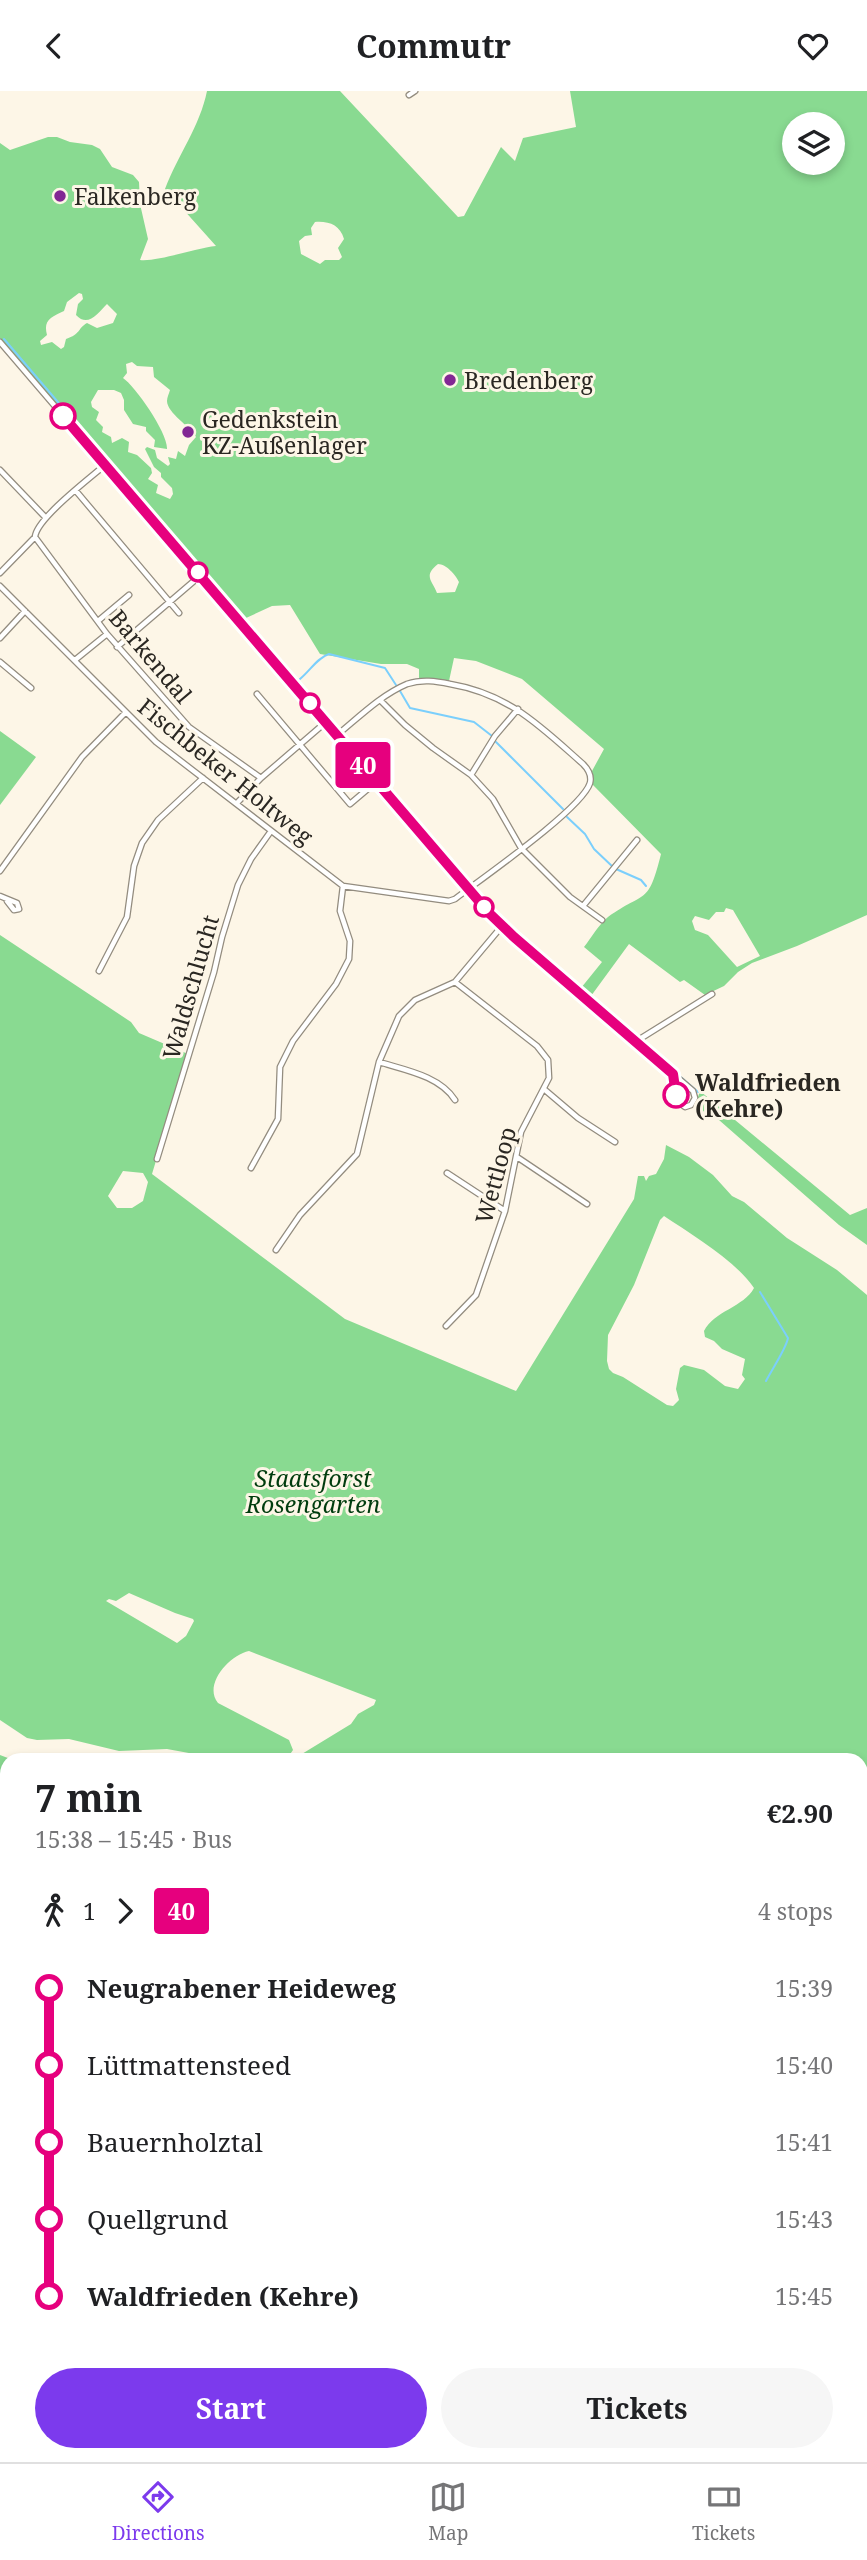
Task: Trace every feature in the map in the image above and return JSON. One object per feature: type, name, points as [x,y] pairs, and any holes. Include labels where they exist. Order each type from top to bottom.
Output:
[{"type":"street","points":[[409,95],[415,91]]},
{"type":"street","points":[[0,342],[468,889],[502,926],[673,1074],[694,1093],[695,1100],[691,1105],[683,1106],[678,1102],[673,1074]]},
{"type":"street","points":[[0,573],[35,537],[35,531],[46,518],[105,465]]},
{"type":"street","points":[[0,470],[46,518]]},
{"type":"street","points":[[76,491],[179,613]]},
{"type":"street","name":"Barkendal","points":[[35,537],[117,647],[189,727],[261,778]]},
{"type":"street","points":[[117,647],[201,575]]},
{"type":"street","name":"Fischbeker Holtweg","points":[[0,586],[156,742],[343,886],[449,901],[545,832],[567,812],[589,786],[591,777],[583,764],[518,709]]},
{"type":"street","points":[[97,621],[130,595]]},
{"type":"street","points":[[1,636],[25,611]]},
{"type":"street","points":[[75,660],[107,634]]},
{"type":"street","points":[[0,662],[32,688]]},
{"type":"street","points":[[337,734],[380,700],[407,685],[428,681],[480,691],[518,709],[495,736],[471,775]]},
{"type":"street","points":[[257,694],[350,804],[376,782]]},
{"type":"street","points":[[380,700],[433,748],[471,775],[493,799],[521,848],[552,882],[603,920]]},
{"type":"street","points":[[0,871],[82,757],[125,713]]},
{"type":"street","points":[[237,803],[261,778],[326,722]]},
{"type":"street","points":[[99,971],[128,917],[134,866],[142,842],[158,820],[203,778]]},
{"type":"street","name":"Waldschlucht","points":[[157,1159],[238,885],[251,859],[271,831]]},
{"type":"street","points":[[583,906],[616,869],[637,840]]},
{"type":"street","points":[[251,1168],[278,1119],[280,1067],[293,1041],[336,984],[349,960],[350,941],[340,911],[343,886]]},
{"type":"street","points":[[0,896],[7,901]]},
{"type":"street","points":[[276,1250],[300,1215],[357,1154],[379,1062],[399,1016],[415,1000],[455,982],[502,926]]},
{"type":"street","points":[[455,982],[543,1052],[549,1068],[545,1090],[578,1118],[615,1142]]},
{"type":"street","points":[[635,1042],[712,993]]},
{"type":"street","points":[[379,1062],[438,1083],[450,1092],[455,1100]]},
{"type":"street","name":"Wettloop","points":[[446,1326],[476,1294],[505,1212],[521,1132],[545,1090]]},
{"type":"street","points":[[517,1157],[587,1204]]},
{"type":"street","points":[[447,1173],[505,1212]]},
{"type":"green space","points":[[207,91],[340,91],[458,217],[464,216],[501,147],[515,161],[523,138],[576,127],[570,91],[867,91],[867,915],[752,963],[724,986],[705,995],[684,980],[680,982],[629,944],[591,996],[581,988],[602,962],[584,947],[605,920],[649,890],[661,854],[593,785],[592,771],[604,749],[522,679],[476,661],[454,658],[449,681],[419,678],[419,669],[407,664],[381,664],[320,654],[290,605],[272,606],[246,618],[232,604],[230,606],[64,414],[66,411],[60,404],[57,405],[0,338],[0,143],[10,150],[48,137],[57,137],[92,145],[100,149],[112,167],[133,175],[139,182],[140,204],[148,239],[140,260],[147,260],[216,246],[165,189],[194,128]],"holes":[[[315,222],[325,222],[337,227],[344,239],[338,248],[342,257],[339,260],[325,260],[320,264],[301,254],[299,241],[312,235],[311,228]],[[79,293],[82,294],[83,299],[78,304],[76,315],[80,319],[93,318],[107,304],[117,314],[113,323],[97,328],[87,323],[66,339],[61,349],[52,342],[41,345],[40,341],[47,335],[47,322],[64,311],[67,302]],[[132,362],[137,366],[153,367],[154,377],[170,390],[168,406],[196,437],[185,456],[178,451],[176,459],[168,457],[168,466],[157,458],[155,450],[147,447],[145,449],[154,467],[172,488],[170,499],[156,493],[158,485],[148,479],[152,473],[151,468],[137,455],[128,452],[129,442],[122,438],[112,443],[111,437],[102,432],[103,427],[96,420],[99,412],[92,407],[91,402],[98,390],[121,393],[124,410],[133,424],[146,427],[146,431],[155,440],[154,447],[167,449],[162,432],[150,411],[123,378],[127,373],[126,364]],[[438,564],[453,573],[459,582],[455,592],[437,593],[430,575]],[[726,908],[733,910],[760,956],[737,967],[708,935],[695,930],[692,921],[695,916],[709,920],[716,912],[724,912]]]},
{"type":"green space","points":[[0,731],[36,757],[0,805]]},
{"type":"green space","name":"Staatsforst Rosengarten","points":[[0,935],[131,1022],[139,1033],[188,1054],[152,1174],[345,1319],[516,1391],[634,1199],[638,1176],[644,1176],[646,1181],[649,1176],[656,1174],[664,1159],[666,1145],[689,1157],[713,1175],[732,1196],[744,1202],[787,1238],[837,1270],[867,1295],[867,1753],[303,1753],[351,1724],[358,1714],[374,1705],[376,1700],[249,1651],[226,1664],[216,1680],[214,1696],[218,1703],[289,1740],[293,1750],[291,1753],[189,1753],[167,1749],[119,1751],[69,1739],[27,1738],[0,1720]],"holes":[[[123,1171],[143,1173],[148,1182],[143,1201],[132,1208],[117,1208],[108,1196]],[[664,1216],[736,1268],[754,1288],[704,1331],[705,1337],[722,1349],[745,1359],[742,1375],[745,1379],[738,1389],[725,1386],[704,1370],[684,1365],[680,1368],[676,1389],[679,1400],[673,1406],[613,1373],[607,1361],[608,1335],[634,1285]],[[129,1593],[193,1619],[186,1636],[177,1643],[106,1601],[116,1601]]]},
{"type":"green space","points":[[700,1091],[850,1215],[867,1208],[867,1245],[839,1225],[719,1120],[703,1111],[696,1103]]},
{"type":"waterway","points":[[4,339],[116,470]]},
{"type":"waterway","points":[[117,471],[230,604]]},
{"type":"waterway","points":[[242,618],[335,727]]},
{"type":"waterway","points":[[300,679],[329,654],[385,668],[396,685]]},
{"type":"waterway","points":[[400,691],[410,708],[474,722],[492,736]]},
{"type":"waterway","points":[[345,739],[466,880]]},
{"type":"waterway","points":[[496,742],[563,809]]},
{"type":"waterway","points":[[567,817],[614,868]]},
{"type":"waterway","points":[[616,869],[641,880],[646,886]]},
{"type":"waterway","points":[[477,893],[489,908]]},
{"type":"waterway","points":[[500,920],[632,1034]]},
{"type":"waterway","points":[[644,1045],[698,1092]]},
{"type":"waterway","points":[[760,1292],[788,1338],[766,1381]]},
{"type":"bus line","name":"40","points":[[63,416],[490,914],[673,1074],[676,1095]]},
{"type":"place","name":"Falkenberg","points":[[60,196]]},
{"type":"place","name":"Bredenberg","points":[[450,380]]},
{"type":"place","name":"Gedenkstein KZ-Außenlager","points":[[188,432]]},
{"type":"place","name":"Waldfrieden (Kehre)","points":[[676,1095]]}]
